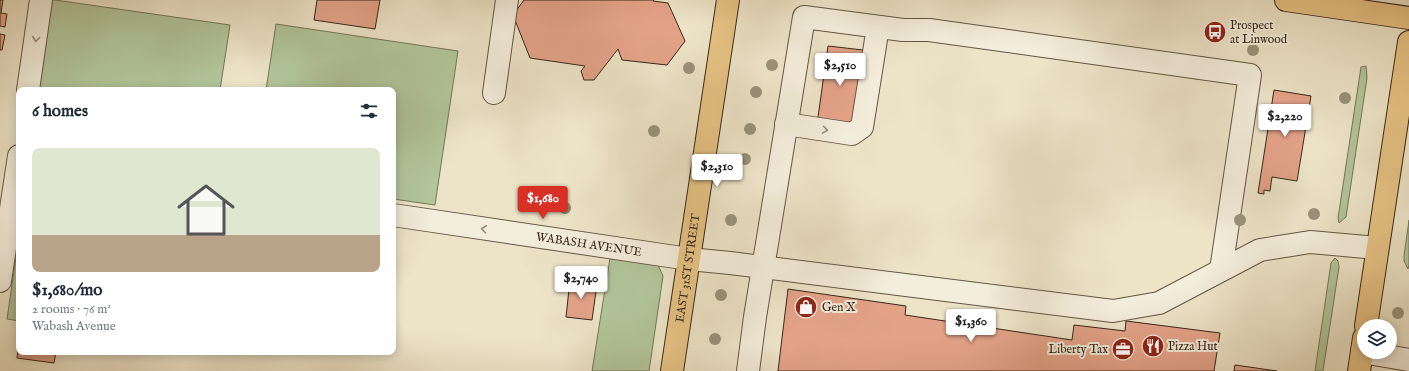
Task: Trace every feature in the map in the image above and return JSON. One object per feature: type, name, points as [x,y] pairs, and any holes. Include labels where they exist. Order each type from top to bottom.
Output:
[{"type":"main road","name":"EAST 31ST STREET","points":[[672,371],[728,0]]},
{"type":"main road","points":[[1286,0],[1409,18]]},
{"type":"main road","points":[[1367,319],[1409,42]]},
{"type":"street","points":[[28,87],[41,0]]},
{"type":"street","points":[[494,93],[507,0]]},
{"type":"street","points":[[748,371],[763,267],[804,17],[878,28],[929,30],[1250,75],[1221,270]]},
{"type":"street","points":[[786,124],[852,134],[862,128],[878,28]]},
{"type":"street","points":[[0,281],[14,158]]},
{"type":"street","name":"WABASH AVENUE","points":[[396,215],[689,259],[1113,311],[1159,304],[1260,250],[1310,242],[1377,248]]},
{"type":"street","points":[[1397,358],[1409,360]]},
{"type":"green space","points":[[41,0],[55,0],[230,25],[220,87],[28,87]]},
{"type":"green space","points":[[276,24],[458,51],[435,205],[396,199],[396,87],[266,87]]},
{"type":"green space","points":[[1366,66],[1367,78],[1346,217],[1339,223],[1338,218],[1361,67]]},
{"type":"green space","points":[[1409,220],[1408,269],[1404,261],[1404,256]]},
{"type":"green space","points":[[16,258],[16,320],[7,319]]},
{"type":"green space","points":[[610,258],[658,265],[663,276],[649,371],[592,371]]},
{"type":"green space","points":[[1335,258],[1338,261],[1339,267],[1323,371],[1315,371],[1331,263]]},
{"type":"building","points":[[0,0],[3,0],[1,13],[7,14],[5,27],[0,26]]},
{"type":"building","points":[[317,0],[380,0],[375,29],[314,20]]},
{"type":"building","points":[[524,0],[654,0],[653,1],[668,3],[685,41],[667,65],[622,60],[618,49],[594,80],[584,80],[581,71],[585,66],[530,58],[513,15]]},
{"type":"building","points":[[0,34],[5,35],[2,50],[0,50]]},
{"type":"building","points":[[828,46],[863,50],[852,129],[817,124]]},
{"type":"building","points":[[1274,90],[1311,96],[1297,181],[1272,177],[1270,191],[1264,190],[1264,194],[1258,193]]},
{"type":"building","points":[[570,280],[597,284],[592,320],[566,317]]},
{"type":"building","points":[[788,289],[906,306],[905,315],[1072,340],[1074,325],[1125,331],[1126,321],[1220,333],[1214,371],[778,371]]},
{"type":"building","points":[[17,355],[55,355],[54,363],[17,358]]},
{"type":"building","points":[[1235,365],[1277,371],[1234,371]]},
{"type":"place","name":"Prospect at Linwood","points":[[1215,32]]},
{"type":"place","name":"Gen X","points":[[806,307]]},
{"type":"place","name":"Pizza Hut","points":[[1153,346]]},
{"type":"place","name":"Liberty Tax","points":[[1123,349]]}]
